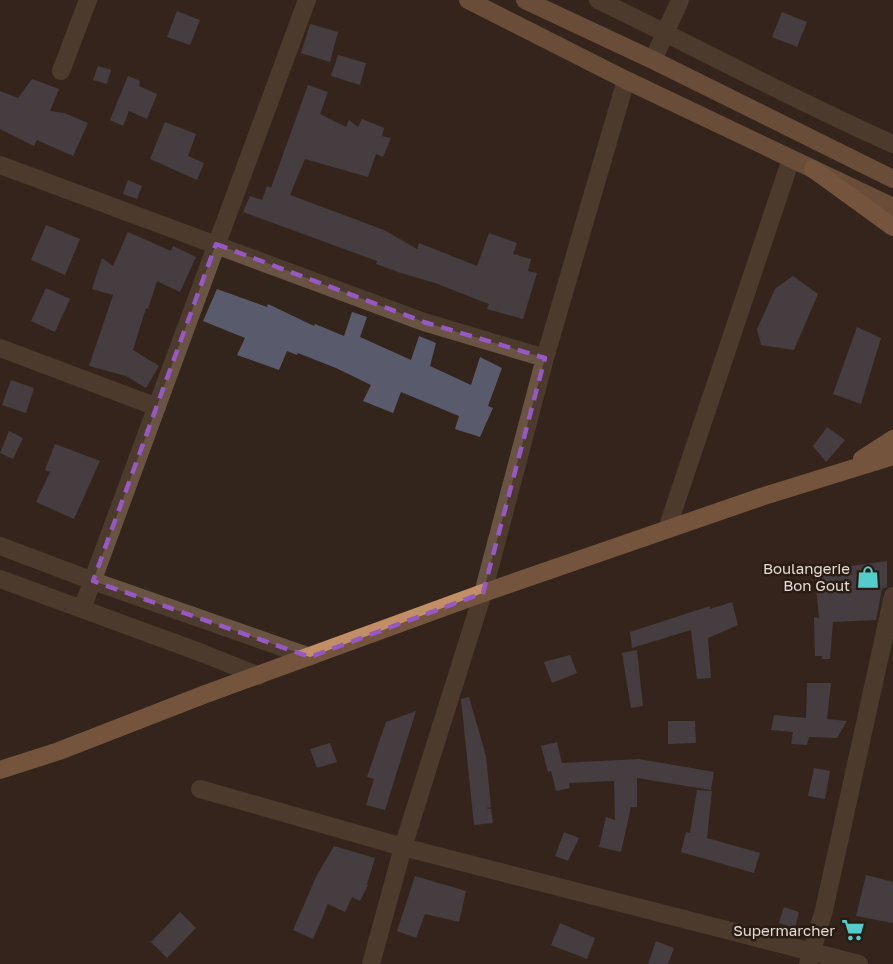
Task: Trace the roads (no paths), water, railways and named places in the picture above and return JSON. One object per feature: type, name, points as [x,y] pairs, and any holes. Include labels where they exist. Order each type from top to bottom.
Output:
[{"type":"highway","points":[[813,169],[893,228]]},
{"type":"highway","points":[[846,469],[893,438]]},
{"type":"highway","points":[[0,770],[58,751],[483,593],[666,529],[846,469],[893,456]]},
{"type":"main road","points":[[468,0],[626,80],[893,207]]},
{"type":"main road","points":[[525,0],[653,60],[893,179]]},
{"type":"street","points":[[61,71],[88,0]]},
{"type":"street","points":[[82,609],[307,0]]},
{"type":"street","points":[[598,0],[893,144]]},
{"type":"street","points":[[653,60],[680,0]]},
{"type":"street","points":[[370,964],[403,847],[483,593],[545,358],[626,80]]},
{"type":"street","points":[[666,529],[792,159]]},
{"type":"street","points":[[0,165],[424,322],[545,358]]},
{"type":"street","points":[[0,348],[157,407]]},
{"type":"street","points":[[0,546],[310,657]]},
{"type":"street","points":[[0,579],[259,676]]},
{"type":"street","points":[[810,958],[826,898],[893,596]]},
{"type":"street","points":[[200,789],[810,958],[859,964]]},
{"type":"place","name":"Boulangerie Bon Gout","points":[[868,577]]},
{"type":"place","name":"Supermarcher","points":[[853,930]]}]
